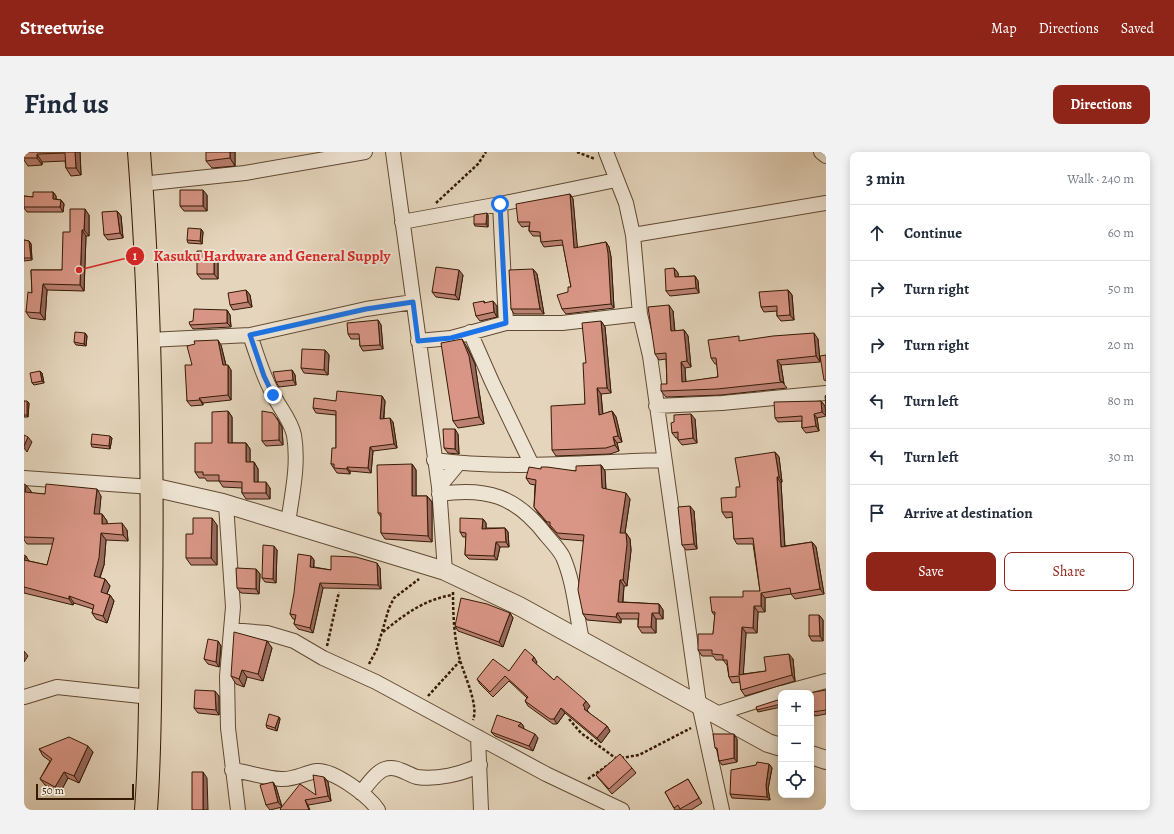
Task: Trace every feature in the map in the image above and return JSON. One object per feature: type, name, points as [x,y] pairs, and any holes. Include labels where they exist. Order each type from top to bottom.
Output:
[{"type":"main road","points":[[139,152],[149,340],[152,487],[150,697],[146,810]]},
{"type":"street","points":[[141,184],[244,173],[365,152]]},
{"type":"street","points":[[393,152],[439,490],[443,571]]},
{"type":"street","points":[[606,152],[626,203],[633,235],[640,314],[650,356],[664,460],[722,810]]},
{"type":"street","points":[[821,152],[826,156]]},
{"type":"street","points":[[402,222],[500,204],[616,180]]},
{"type":"street","points":[[633,235],[826,203]]},
{"type":"street","points":[[500,204],[506,323]]},
{"type":"street","points":[[149,340],[250,335],[366,309],[413,302]]},
{"type":"street","points":[[418,341],[451,338],[506,323],[562,323],[640,314]]},
{"type":"street","points":[[470,332],[532,465]]},
{"type":"street","points":[[250,335],[264,376],[289,420],[294,435],[297,464],[288,523]]},
{"type":"street","points":[[656,406],[722,404],[826,393]]},
{"type":"street","points":[[434,460],[459,463],[532,465],[664,460]]},
{"type":"street","points":[[439,490],[459,463]]},
{"type":"street","points":[[24,478],[152,487],[226,504],[443,571],[519,606],[582,640],[706,713],[768,743],[778,746]]},
{"type":"street","points":[[439,490],[486,493],[512,502],[531,516],[562,556],[570,581],[582,640]]},
{"type":"street","points":[[226,504],[233,607],[227,676],[228,728],[238,810]]},
{"type":"street","points":[[231,630],[266,633],[282,636],[294,641],[324,658],[376,682],[418,706],[622,810]]},
{"type":"street","points":[[792,690],[826,681]]},
{"type":"street","points":[[24,697],[57,687],[150,697]]},
{"type":"street","points":[[706,713],[778,694]]},
{"type":"street","points":[[478,737],[481,810]]},
{"type":"street","points":[[814,756],[826,760]]},
{"type":"street","points":[[361,793],[384,769],[396,768],[415,776],[429,778],[450,775],[480,766]]},
{"type":"street","points":[[232,770],[281,779],[295,778],[318,771],[326,772],[361,793],[372,802],[378,810]]},
{"type":"path","points":[[417,220],[478,164],[486,152]]},
{"type":"path","points":[[364,677],[383,632],[389,608],[394,598],[422,577],[443,571],[453,595],[460,661],[474,710],[474,717],[465,730]]},
{"type":"path","points":[[324,658],[339,592]]},
{"type":"path","points":[[383,632],[404,614],[418,606],[437,597],[453,595]]},
{"type":"path","points":[[418,706],[460,661]]},
{"type":"path","points":[[577,788],[617,759],[625,756],[639,755],[706,713]]},
{"type":"path","points":[[568,719],[581,733],[617,759]]},
{"type":"building","points":[[24,152],[75,152],[76,168],[66,168],[65,153],[37,154],[37,158],[24,158]]},
{"type":"building","points":[[206,152],[230,152],[230,158],[206,161]]},
{"type":"building","points":[[180,190],[203,190],[203,206],[180,206]]},
{"type":"building","points":[[33,192],[53,192],[53,199],[61,200],[60,207],[24,207],[24,196],[33,197]]},
{"type":"building","points":[[570,194],[574,248],[606,242],[611,304],[562,309],[557,295],[568,292],[568,287],[571,287],[562,240],[541,242],[540,232],[529,231],[530,222],[518,222],[516,204]]},
{"type":"building","points":[[70,209],[85,209],[84,230],[82,230],[80,285],[43,284],[40,313],[26,312],[28,292],[32,293],[31,270],[62,270],[63,232],[70,232]]},
{"type":"building","points":[[117,211],[120,233],[104,235],[102,212]]},
{"type":"building","points":[[487,213],[486,224],[474,224],[474,215]]},
{"type":"building","points":[[188,228],[201,229],[200,241],[187,240]]},
{"type":"building","points":[[24,240],[29,241],[31,258],[24,258]]},
{"type":"building","points":[[197,251],[214,251],[214,274],[197,274]]},
{"type":"building","points":[[436,267],[459,270],[455,295],[432,292]]},
{"type":"building","points":[[674,268],[675,277],[695,276],[696,288],[666,291],[665,269]]},
{"type":"building","points":[[533,269],[540,309],[511,309],[509,270]]},
{"type":"building","points":[[246,290],[248,302],[230,305],[228,293]]},
{"type":"building","points":[[788,290],[790,315],[777,316],[777,306],[761,307],[759,292]]},
{"type":"building","points":[[484,301],[484,303],[493,301],[494,312],[476,316],[473,303]]},
{"type":"building","points":[[669,305],[671,331],[684,330],[687,361],[681,362],[682,382],[718,377],[716,358],[711,358],[708,340],[739,336],[739,341],[773,336],[814,333],[816,356],[777,360],[780,381],[783,382],[717,389],[661,391],[661,384],[667,384],[666,353],[655,354],[648,307]]},
{"type":"building","points":[[194,309],[227,310],[227,323],[190,325],[189,322],[193,321]]},
{"type":"building","points":[[378,320],[380,345],[360,346],[359,334],[348,334],[347,323]]},
{"type":"building","points":[[601,321],[607,388],[597,388],[599,415],[612,411],[618,436],[613,437],[615,445],[606,448],[552,450],[551,406],[585,404],[583,363],[586,363],[582,323]]},
{"type":"building","points":[[75,332],[85,333],[84,344],[74,342]]},
{"type":"building","points":[[462,339],[469,356],[479,417],[453,421],[441,343]]},
{"type":"building","points":[[218,340],[223,365],[228,365],[228,395],[199,398],[200,400],[187,401],[185,365],[192,365],[187,346],[195,344],[194,341]]},
{"type":"building","points":[[302,349],[325,350],[324,370],[301,368]]},
{"type":"building","points":[[826,355],[826,381],[824,380],[820,356]]},
{"type":"building","points":[[292,370],[293,380],[276,382],[273,372]]},
{"type":"building","points":[[40,371],[42,381],[32,383],[30,373]]},
{"type":"building","points":[[337,391],[382,396],[380,419],[390,418],[394,444],[370,447],[368,468],[334,468],[334,464],[331,464],[332,448],[336,448],[336,411],[313,408],[314,398],[336,401]]},
{"type":"building","points":[[24,401],[27,401],[27,415],[24,415]]},
{"type":"building","points":[[821,401],[822,412],[814,414],[816,426],[802,428],[802,416],[775,418],[774,402]]},
{"type":"building","points":[[228,411],[228,443],[246,443],[246,462],[254,462],[254,482],[266,482],[266,493],[242,493],[242,482],[219,481],[219,475],[203,475],[203,472],[195,472],[195,443],[212,443],[212,412]]},
{"type":"building","points":[[262,411],[273,413],[279,422],[279,440],[262,441]]},
{"type":"building","points":[[691,414],[693,438],[678,440],[678,432],[672,433],[671,423],[674,422],[674,415]]},
{"type":"building","points":[[443,429],[455,429],[455,449],[444,448]]},
{"type":"building","points":[[92,434],[110,436],[109,446],[91,444]]},
{"type":"building","points":[[24,435],[28,437],[24,446]]},
{"type":"building","points":[[775,452],[779,477],[777,477],[781,547],[812,542],[820,589],[791,594],[790,588],[761,593],[761,606],[754,606],[753,628],[742,627],[739,675],[766,671],[764,657],[789,654],[792,675],[741,690],[739,676],[729,677],[727,660],[723,660],[723,655],[712,654],[712,650],[698,650],[698,634],[713,634],[715,612],[712,612],[710,597],[743,597],[743,591],[760,591],[753,538],[734,539],[732,512],[722,512],[721,498],[736,497],[736,487],[740,487],[735,458]]},
{"type":"building","points":[[412,464],[412,496],[427,496],[428,536],[381,533],[381,513],[378,513],[377,465]]},
{"type":"building","points":[[601,465],[602,488],[626,493],[620,533],[626,533],[627,544],[623,580],[620,580],[618,602],[659,604],[659,613],[652,613],[651,627],[638,627],[639,613],[617,613],[616,617],[583,614],[578,590],[584,535],[557,533],[550,525],[550,522],[547,522],[534,507],[536,480],[526,478],[529,467],[541,469],[541,467],[547,467],[576,471],[576,466]]},
{"type":"building","points":[[24,484],[26,485],[25,492],[45,494],[46,484],[97,489],[94,514],[102,514],[102,524],[122,523],[123,535],[101,533],[99,558],[94,576],[105,579],[101,592],[110,595],[103,616],[92,613],[94,605],[69,596],[69,599],[24,587],[24,560],[47,565],[54,538],[24,537]]},
{"type":"building","points":[[690,506],[694,544],[682,545],[678,507]]},
{"type":"building","points":[[193,518],[212,518],[211,558],[186,558],[186,534],[193,534]]},
{"type":"building","points":[[460,518],[483,519],[482,529],[505,528],[506,542],[496,542],[494,556],[465,555],[466,533],[460,532]]},
{"type":"building","points":[[263,545],[274,546],[273,579],[262,578]]},
{"type":"building","points":[[298,554],[311,556],[310,567],[331,570],[331,556],[356,557],[377,563],[378,585],[320,583],[310,628],[294,624],[296,615],[290,614]]},
{"type":"building","points":[[236,568],[256,569],[256,589],[237,588]]},
{"type":"building","points":[[461,598],[487,604],[510,613],[499,642],[455,626]]},
{"type":"building","points":[[809,615],[819,615],[820,636],[809,636]]},
{"type":"building","points":[[234,632],[267,641],[258,674],[242,670],[239,679],[231,676]]},
{"type":"building","points":[[208,639],[218,641],[216,662],[204,659]]},
{"type":"building","points":[[525,649],[534,657],[532,660],[554,680],[557,676],[586,701],[583,705],[585,708],[584,709],[607,726],[597,738],[561,708],[554,719],[550,719],[525,701],[528,697],[505,676],[490,692],[477,679],[493,659],[509,671]]},
{"type":"building","points":[[195,690],[215,691],[216,710],[194,708]]},
{"type":"building","points":[[826,690],[826,710],[814,712],[814,692]]},
{"type":"building","points":[[778,700],[778,705],[757,710],[756,707]]},
{"type":"building","points":[[269,714],[279,717],[275,728],[266,725]]},
{"type":"building","points":[[497,715],[521,723],[518,726],[535,734],[529,746],[491,732]]},
{"type":"building","points":[[713,734],[734,734],[734,758],[719,761]]},
{"type":"building","points":[[69,737],[88,746],[74,776],[64,772],[55,787],[40,779],[52,759],[39,749]]},
{"type":"building","points":[[620,754],[632,768],[609,789],[596,775]]},
{"type":"building","points":[[757,762],[769,764],[766,785],[767,797],[730,794],[731,770],[756,765]]},
{"type":"building","points":[[192,772],[203,772],[203,810],[192,810]]},
{"type":"building","points":[[313,775],[324,777],[328,796],[305,800],[309,810],[281,810],[280,809],[300,784],[316,795]]},
{"type":"building","points":[[688,779],[699,798],[680,809],[678,805],[674,808],[665,792]]},
{"type":"building","points":[[273,782],[278,802],[266,805],[260,785]]},
{"type":"place","name":"Kasuku Hardware and General Supply","points":[[79,270]]},
{"type":"route","points":[[273,395],[264,376],[250,335],[325,317],[413,302],[418,341],[451,338],[479,329],[506,323],[504,258],[500,204]]}]
